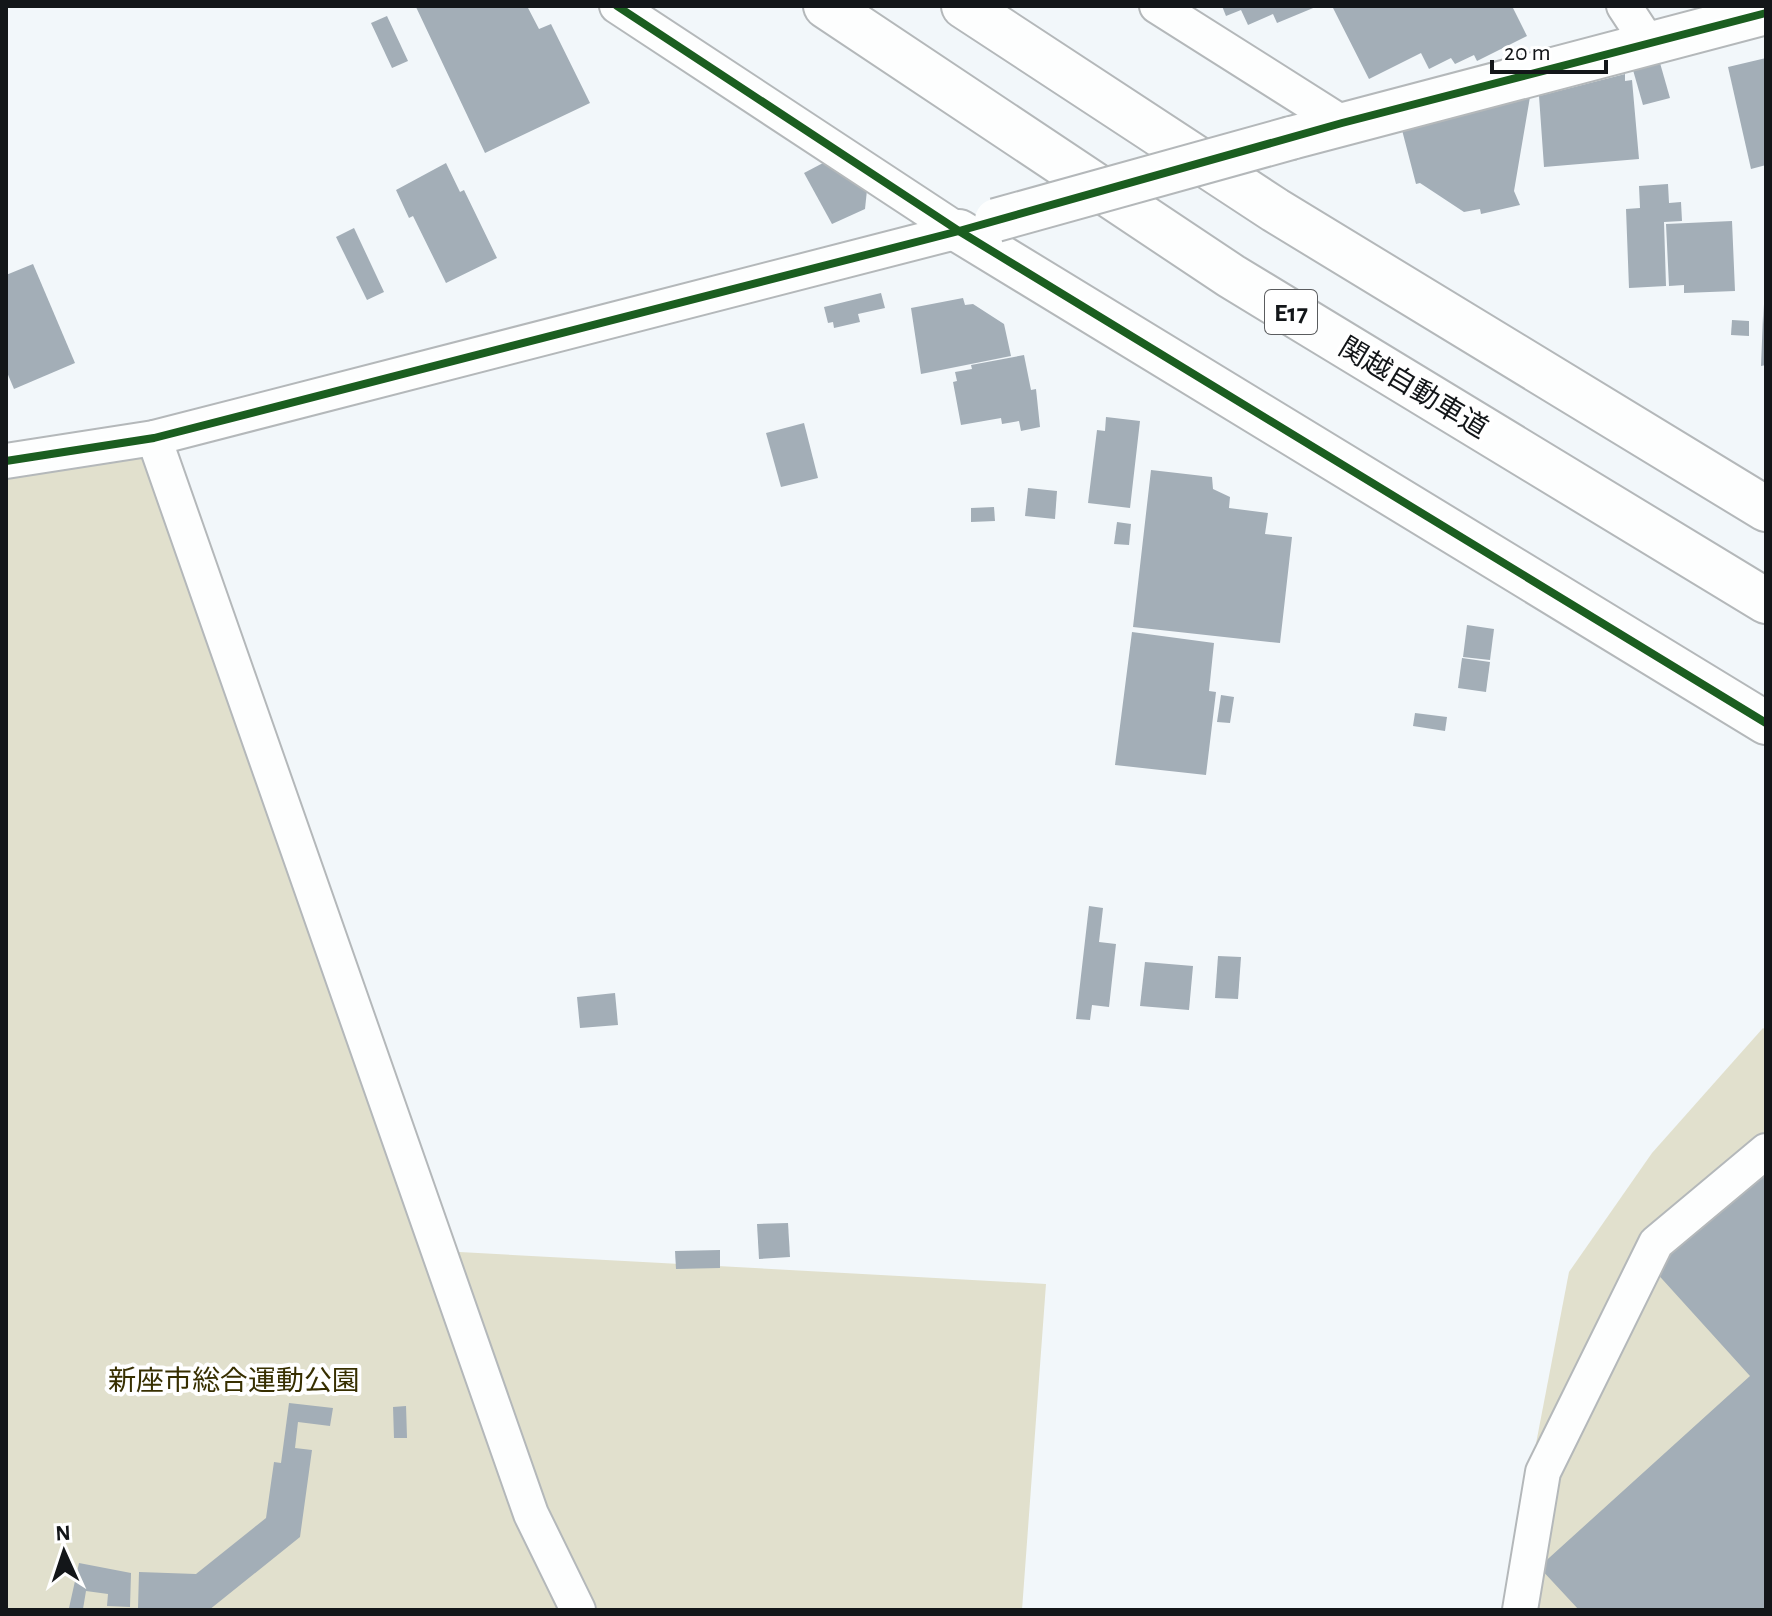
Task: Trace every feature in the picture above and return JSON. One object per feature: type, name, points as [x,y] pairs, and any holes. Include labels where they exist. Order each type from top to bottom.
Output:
[{"type":"highway","name":"関越自動車道","points":[[826,6],[1231,276],[1766,601]]},
{"type":"highway","points":[[964,6],[1275,210],[1766,509]]},
{"type":"street","points":[[617,6],[978,225],[1766,723]]},
{"type":"street","points":[[1157,6],[1342,123]]},
{"type":"street","points":[[1624,6],[1649,44]]},
{"type":"street","points":[[6,461],[154,438],[978,225],[1342,123],[1766,13]]},
{"type":"street","points":[[154,438],[531,1514],[578,1610]]},
{"type":"street","points":[[1520,1610],[1543,1472],[1656,1243],[1766,1151]]},
{"type":"green space","name":"新座市総合運動公園","points":[[153,448],[423,1250],[1046,1284],[1022,1610],[6,1610],[6,470]]},
{"type":"green space","points":[[1763,1028],[1766,1030],[1766,1610],[1504,1610],[1569,1272],[1652,1153]]},
{"type":"building","points":[[527,6],[539,29],[551,24],[590,103],[485,153],[416,7]]},
{"type":"building","points":[[1222,6],[1318,6],[1277,23],[1273,14],[1248,25],[1241,10],[1226,16]]},
{"type":"building","points":[[1332,6],[1512,6],[1527,36],[1477,61],[1474,55],[1455,64],[1451,58],[1429,69],[1421,53],[1369,79]]},
{"type":"building","points":[[387,16],[408,61],[392,68],[371,23]]},
{"type":"building","points":[[1766,58],[1766,165],[1751,169],[1728,67]]},
{"type":"building","points":[[1660,63],[1670,98],[1643,105],[1633,70]]},
{"type":"building","points":[[1625,74],[1625,81],[1632,80],[1639,159],[1544,167],[1539,96]]},
{"type":"building","points":[[1530,97],[1514,191],[1520,205],[1481,214],[1480,209],[1464,212],[1420,183],[1416,184],[1402,130]]},
{"type":"building","points":[[446,163],[460,192],[464,190],[497,258],[446,283],[413,216],[409,218],[396,190]]},
{"type":"building","points":[[823,163],[867,190],[865,209],[832,224],[804,173]]},
{"type":"building","points":[[1668,184],[1669,203],[1681,202],[1682,221],[1664,222],[1666,286],[1629,288],[1626,209],[1640,208],[1639,186]]},
{"type":"building","points":[[1732,221],[1735,291],[1684,293],[1684,285],[1669,286],[1666,224]]},
{"type":"building","points":[[354,228],[384,292],[367,300],[336,237]]},
{"type":"building","points":[[33,264],[75,363],[14,389],[6,370],[6,275]]},
{"type":"building","points":[[881,293],[885,308],[858,314],[860,322],[834,328],[833,322],[828,323],[824,307]]},
{"type":"building","points":[[963,298],[965,305],[973,304],[1004,324],[1011,356],[921,374],[911,308]]},
{"type":"building","points":[[1763,304],[1766,365],[1761,366],[1763,316]]},
{"type":"building","points":[[1732,320],[1749,321],[1749,336],[1731,335]]},
{"type":"building","points":[[1024,355],[1031,390],[1036,389],[1040,427],[1021,431],[1019,421],[1002,424],[1001,418],[961,425],[953,382],[957,381],[955,372],[972,369],[971,365]]},
{"type":"building","points":[[1106,417],[1140,421],[1130,508],[1088,503],[1097,430],[1105,431]]},
{"type":"building","points":[[804,423],[818,478],[781,487],[766,433]]},
{"type":"building","points":[[1151,470],[1212,477],[1213,489],[1230,497],[1229,508],[1268,513],[1265,534],[1292,537],[1280,643],[1133,627]]},
{"type":"building","points":[[1028,488],[1057,491],[1055,519],[1025,516]]},
{"type":"building","points":[[994,507],[995,521],[971,522],[971,508]]},
{"type":"building","points":[[1117,522],[1131,524],[1129,545],[1114,544]]},
{"type":"building","points":[[1467,625],[1494,629],[1490,660],[1463,657]]},
{"type":"building","points":[[1132,632],[1214,643],[1209,691],[1216,692],[1206,775],[1115,765]]},
{"type":"building","points":[[1462,658],[1490,662],[1486,692],[1458,688]]},
{"type":"building","points":[[1221,695],[1234,697],[1230,723],[1217,722]]},
{"type":"building","points":[[1415,713],[1447,717],[1445,731],[1413,726]]},
{"type":"building","points":[[1089,906],[1103,908],[1099,942],[1116,944],[1109,1007],[1092,1005],[1090,1020],[1076,1019]]},
{"type":"building","points":[[1218,956],[1241,957],[1238,999],[1215,998]]},
{"type":"building","points":[[1145,962],[1193,966],[1189,1010],[1140,1006]]},
{"type":"building","points":[[615,993],[618,1025],[580,1028],[577,997]]},
{"type":"building","points":[[1766,1167],[1766,1610],[1579,1610],[1539,1567],[1750,1376],[1653,1269]]},
{"type":"building","points":[[788,1223],[790,1257],[759,1259],[757,1224]]},
{"type":"building","points":[[720,1250],[720,1268],[676,1269],[675,1251]]},
{"type":"building","points":[[289,1403],[333,1408],[330,1426],[298,1422],[295,1448],[312,1450],[300,1537],[209,1610],[138,1608],[139,1572],[196,1574],[266,1518],[274,1462],[281,1463]]},
{"type":"building","points":[[406,1406],[407,1438],[394,1438],[393,1407]]},
{"type":"building","points":[[79,1563],[131,1573],[130,1607],[107,1606],[108,1594],[86,1591],[83,1609],[69,1608]]},
{"type":"cycle path","points":[[617,6],[959,231],[1766,723]]},
{"type":"cycle path","points":[[6,461],[154,438],[959,231],[1342,123],[1766,13]]}]
